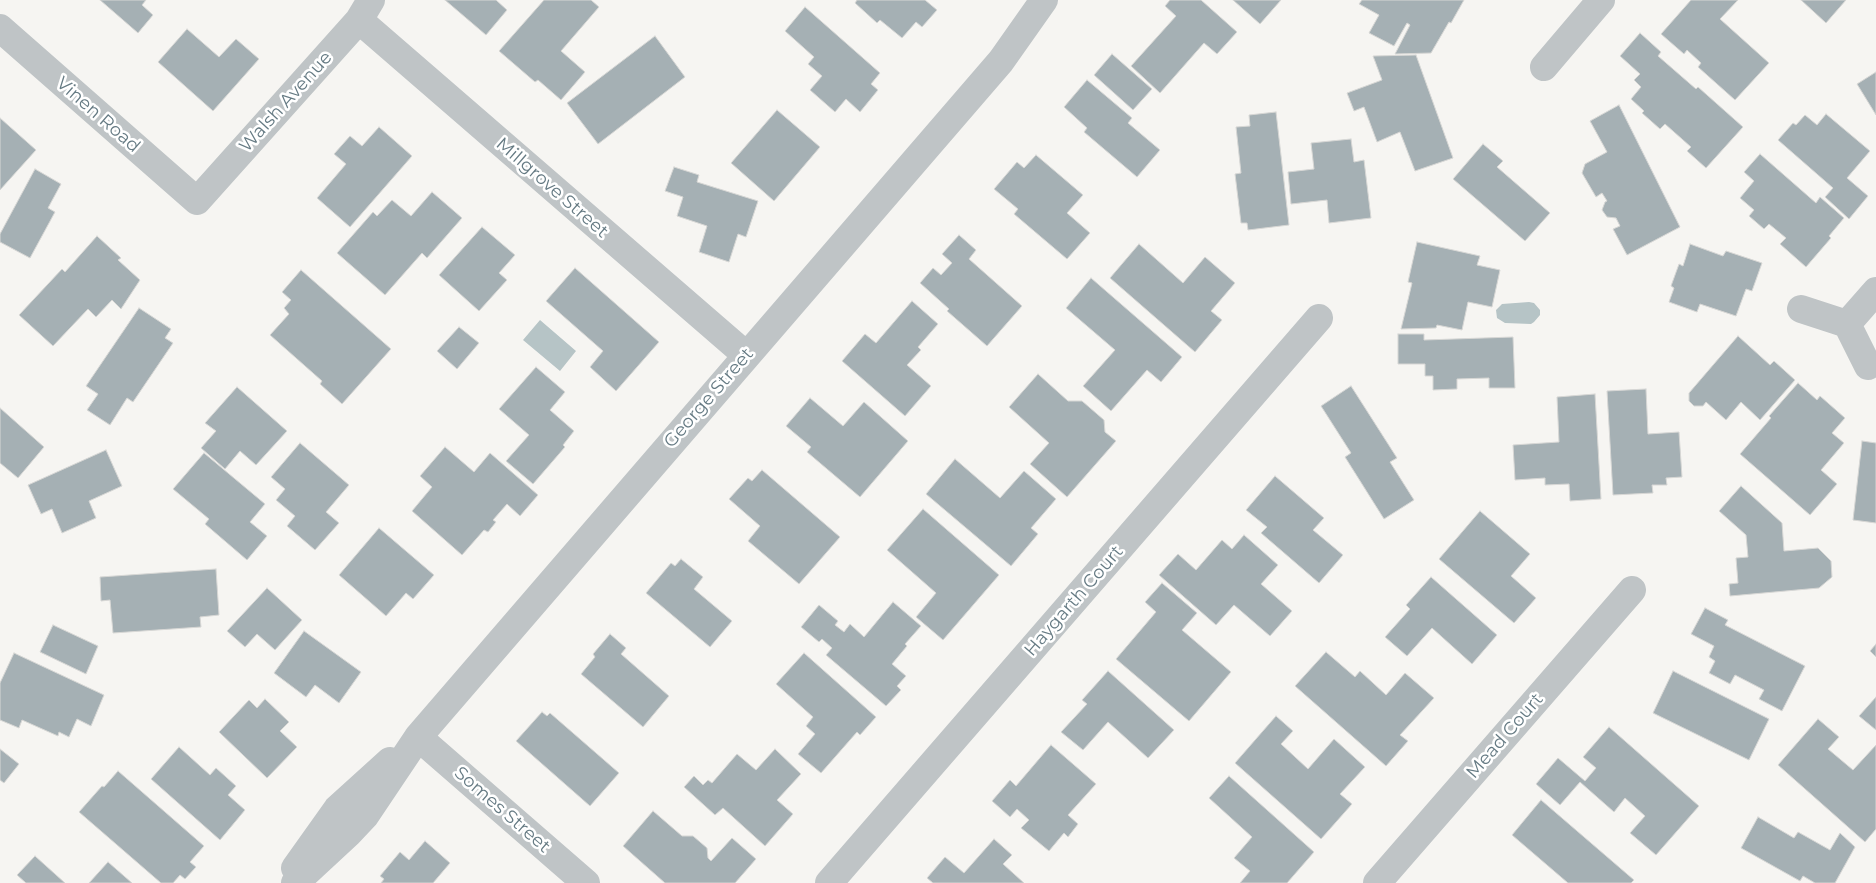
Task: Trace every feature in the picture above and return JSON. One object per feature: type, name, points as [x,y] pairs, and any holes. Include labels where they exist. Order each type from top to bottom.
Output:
[{"type":"street","name":"George Street","points":[[295,883],[349,834],[364,816],[418,737],[1001,60],[1044,0]]},
{"type":"street","name":"George Street","points":[[1001,60],[1067,0]]},
{"type":"street","points":[[1544,67],[1601,0]]},
{"type":"street","name":"Walsh Avenue","points":[[197,201],[365,10]]},
{"type":"street","name":"Millgrove Street","points":[[365,10],[746,355]]},
{"type":"street","name":"Vinen Road","points":[[0,28],[197,201]]},
{"type":"street","points":[[1847,324],[1876,291]]},
{"type":"street","points":[[1801,309],[1847,324],[1868,366]]},
{"type":"street","name":"Haygarth Court","points":[[829,883],[1319,318]]},
{"type":"street","name":"Mead Court","points":[[1377,883],[1632,590]]},
{"type":"street","name":"George Street","points":[[284,883],[337,809],[418,737]]},
{"type":"street","name":"Somes Street","points":[[418,737],[586,883]]},
{"type":"shaded area","points":[[1534,303],[1540,310],[1540,315],[1531,324],[1505,323],[1497,318],[1496,310],[1502,304]]},
{"type":"shaded area","points":[[540,320],[576,351],[560,371],[523,340]]},
{"type":"building","points":[[100,0],[146,0],[142,5],[153,15],[138,33]]},
{"type":"building","points":[[445,0],[496,0],[507,10],[486,35]]},
{"type":"building","points":[[544,0],[591,0],[599,7],[561,51],[585,72],[561,100],[538,80],[535,82],[499,51]]},
{"type":"building","points":[[857,0],[925,0],[937,10],[922,27],[916,22],[902,38],[880,20],[877,23],[855,3]]},
{"type":"building","points":[[1170,0],[1201,0],[1237,32],[1217,54],[1204,43],[1160,93],[1131,66],[1176,16],[1165,6]]},
{"type":"building","points":[[1233,0],[1281,0],[1260,24]]},
{"type":"building","points":[[1362,0],[1464,0],[1431,53],[1395,54],[1410,25],[1407,23],[1394,46],[1369,33],[1379,15],[1359,4]]},
{"type":"building","points":[[1691,0],[1738,0],[1720,19],[1769,63],[1735,100],[1698,67],[1701,63],[1687,50],[1684,54],[1661,34]]},
{"type":"building","points":[[1801,0],[1846,0],[1826,23]]},
{"type":"building","points":[[805,7],[880,73],[871,84],[878,90],[860,112],[846,99],[835,112],[810,90],[822,76],[808,64],[814,57],[785,31]]},
{"type":"building","points":[[187,29],[219,57],[236,39],[259,59],[213,111],[158,62]]},
{"type":"building","points":[[1640,33],[1661,52],[1658,56],[1696,89],[1698,87],[1743,127],[1706,168],[1687,151],[1691,147],[1665,124],[1660,129],[1642,113],[1644,111],[1631,99],[1641,87],[1634,80],[1640,74],[1620,56]]},
{"type":"building","points":[[655,36],[685,77],[598,144],[567,103]]},
{"type":"building","points":[[1112,54],[1152,89],[1133,110],[1094,75]]},
{"type":"building","points":[[1416,55],[1453,158],[1415,171],[1400,132],[1377,142],[1364,107],[1354,111],[1347,93],[1382,80],[1373,56]]},
{"type":"building","points":[[1876,72],[1876,115],[1857,84]]},
{"type":"building","points":[[1087,80],[1132,118],[1128,123],[1160,150],[1137,177],[1084,132],[1087,128],[1064,107]]},
{"type":"building","points":[[1619,105],[1680,227],[1627,255],[1613,229],[1620,226],[1616,218],[1607,217],[1602,210],[1607,201],[1602,193],[1596,197],[1582,173],[1585,164],[1607,152],[1590,121]]},
{"type":"building","points":[[777,110],[820,147],[774,201],[731,163]]},
{"type":"building","points":[[1276,112],[1289,225],[1248,230],[1247,223],[1241,223],[1235,174],[1241,173],[1236,127],[1250,126],[1249,115]]},
{"type":"building","points":[[1826,114],[1870,151],[1847,178],[1868,196],[1849,219],[1825,197],[1833,188],[1778,140],[1793,123],[1796,125],[1805,115],[1817,125]]},
{"type":"building","points":[[0,118],[36,150],[0,190]]},
{"type":"building","points":[[379,127],[412,156],[350,227],[317,198],[346,164],[334,154],[350,136],[362,146]]},
{"type":"building","points":[[1351,139],[1354,162],[1364,160],[1371,218],[1329,223],[1327,200],[1291,204],[1288,172],[1314,169],[1311,143]]},
{"type":"building","points":[[1483,144],[1503,161],[1497,167],[1550,213],[1525,241],[1453,179]]},
{"type":"building","points":[[1760,154],[1816,203],[1820,197],[1844,218],[1829,236],[1831,238],[1806,267],[1780,244],[1786,238],[1769,224],[1764,229],[1749,216],[1754,210],[1740,198],[1754,181],[1744,172]]},
{"type":"building","points":[[1036,155],[1083,195],[1067,213],[1090,233],[1067,259],[1014,214],[1018,209],[994,189],[1017,162],[1024,168]]},
{"type":"building","points":[[674,167],[699,175],[697,182],[758,201],[746,237],[738,234],[729,262],[699,252],[707,226],[677,216],[683,197],[665,191]]},
{"type":"building","points":[[35,169],[61,184],[48,208],[55,212],[30,258],[0,242],[0,234]]},
{"type":"building","points":[[432,192],[462,218],[427,258],[422,253],[385,295],[337,253],[373,212],[377,216],[392,200],[411,216]]},
{"type":"building","points":[[482,227],[515,255],[499,273],[507,280],[479,311],[439,275]]},
{"type":"building","points":[[959,235],[976,250],[969,259],[1022,306],[987,346],[947,311],[949,309],[920,283],[933,268],[941,275],[952,263],[942,254]]},
{"type":"building","points":[[97,236],[121,258],[118,260],[140,280],[121,309],[112,300],[96,317],[88,309],[53,346],[19,315],[62,269],[65,272]]},
{"type":"building","points":[[1417,242],[1480,256],[1477,265],[1500,270],[1492,307],[1468,302],[1462,330],[1437,325],[1436,328],[1401,329],[1412,283],[1408,282]]},
{"type":"building","points":[[1139,244],[1183,283],[1205,257],[1235,283],[1211,311],[1222,320],[1195,352],[1110,278]]},
{"type":"building","points":[[1690,244],[1723,256],[1726,251],[1762,263],[1752,291],[1746,289],[1736,316],[1700,304],[1697,312],[1669,302],[1674,288],[1671,286],[1679,264],[1683,266]]},
{"type":"building","points":[[575,268],[659,342],[616,391],[590,367],[603,351],[546,301]]},
{"type":"building","points":[[301,270],[391,349],[342,404],[320,384],[322,381],[270,335],[289,314],[284,308],[291,300],[282,292]]},
{"type":"building","points":[[1091,278],[1182,357],[1161,382],[1147,370],[1111,411],[1083,386],[1115,350],[1066,308]]},
{"type":"building","points":[[912,301],[938,324],[918,347],[921,350],[907,365],[931,386],[905,416],[842,361],[865,334],[876,343]]},
{"type":"building","points":[[139,308],[171,329],[165,338],[173,343],[133,402],[127,398],[110,425],[87,410],[98,394],[86,386]]},
{"type":"building","points":[[459,327],[479,343],[457,369],[437,351]]},
{"type":"building","points":[[1398,334],[1424,334],[1424,340],[1513,337],[1515,388],[1489,388],[1489,378],[1457,379],[1457,389],[1433,390],[1433,376],[1425,376],[1425,364],[1398,364]]},
{"type":"building","points":[[1738,336],[1770,365],[1774,361],[1795,380],[1760,420],[1741,402],[1726,420],[1706,402],[1703,406],[1694,406],[1689,401],[1689,393]]},
{"type":"building","points":[[536,367],[565,392],[550,410],[574,431],[563,445],[565,447],[533,484],[506,461],[529,435],[499,409]]},
{"type":"building","points":[[1038,374],[1068,401],[1082,401],[1104,420],[1105,432],[1116,441],[1067,497],[1030,464],[1049,443],[1009,407]]},
{"type":"building","points":[[1798,383],[1817,400],[1820,396],[1845,418],[1832,433],[1844,443],[1821,470],[1837,484],[1810,515],[1740,454],[1771,418],[1769,416]]},
{"type":"building","points":[[1351,386],[1397,458],[1390,462],[1414,500],[1384,519],[1345,457],[1351,453],[1321,406]]},
{"type":"building","points":[[237,387],[287,431],[256,465],[240,451],[225,469],[201,448],[216,431],[205,423]]},
{"type":"building","points":[[1646,389],[1648,434],[1679,432],[1682,477],[1666,478],[1667,485],[1652,485],[1653,493],[1613,495],[1607,391]]},
{"type":"building","points":[[1595,394],[1601,499],[1570,501],[1569,484],[1545,485],[1545,478],[1515,480],[1513,445],[1559,442],[1557,397]]},
{"type":"building","points":[[810,398],[843,426],[864,402],[908,441],[860,497],[807,452],[811,447],[786,426]]},
{"type":"building","points":[[0,408],[44,447],[18,478],[0,463]]},
{"type":"building","points":[[1862,441],[1876,443],[1876,523],[1853,520]]},
{"type":"building","points":[[300,443],[349,485],[326,512],[339,523],[315,550],[287,526],[295,516],[276,500],[285,489],[271,477]]},
{"type":"building","points":[[445,447],[474,472],[490,453],[538,495],[520,516],[507,504],[493,520],[496,522],[488,532],[484,530],[462,555],[412,511],[432,487],[420,476]]},
{"type":"building","points":[[106,450],[122,486],[89,501],[96,518],[62,533],[52,509],[41,514],[28,485]]},
{"type":"building","points":[[204,453],[265,504],[250,522],[267,536],[247,560],[205,524],[209,519],[173,489]]},
{"type":"building","points":[[955,459],[1000,498],[1024,471],[1056,499],[1031,528],[1038,534],[1011,566],[926,494]]},
{"type":"building","points":[[762,470],[840,537],[799,584],[748,541],[760,526],[729,499],[748,478],[752,481]]},
{"type":"building","points":[[1275,476],[1324,518],[1313,530],[1343,555],[1319,583],[1261,533],[1267,527],[1246,510]]},
{"type":"building","points":[[1741,486],[1782,523],[1784,551],[1818,548],[1831,561],[1832,577],[1819,588],[1730,596],[1729,584],[1738,583],[1736,558],[1748,557],[1746,535],[1719,511]]},
{"type":"building","points":[[923,509],[999,575],[943,640],[916,617],[936,593],[887,550]]},
{"type":"building","points":[[1480,511],[1530,554],[1511,576],[1536,598],[1514,623],[1439,559]]},
{"type":"building","points":[[379,528],[434,575],[413,599],[406,593],[386,616],[339,575]]},
{"type":"building","points":[[1244,535],[1278,565],[1261,584],[1292,611],[1270,636],[1234,605],[1216,625],[1159,575],[1178,554],[1196,570],[1222,540],[1232,549]]},
{"type":"building","points":[[681,559],[703,577],[694,589],[732,621],[710,647],[646,593],[671,563],[675,566]]},
{"type":"building","points":[[216,569],[219,615],[200,617],[201,627],[113,633],[110,600],[101,601],[100,577]]},
{"type":"building","points":[[1431,577],[1497,635],[1472,664],[1432,628],[1407,656],[1385,637],[1410,609],[1406,605]]},
{"type":"building","points":[[1162,583],[1197,613],[1182,630],[1231,672],[1189,721],[1116,659],[1156,612],[1145,602]]},
{"type":"building","points":[[267,588],[302,620],[275,650],[257,634],[245,647],[227,631]]},
{"type":"building","points":[[893,602],[921,626],[905,644],[907,646],[892,664],[906,676],[897,686],[901,690],[886,706],[826,655],[832,648],[822,639],[819,642],[801,627],[819,605],[838,621],[835,625],[844,632],[850,624],[864,637]]},
{"type":"building","points":[[1705,608],[1728,620],[1725,625],[1805,666],[1782,711],[1759,699],[1764,690],[1735,675],[1730,684],[1709,673],[1715,661],[1709,657],[1714,646],[1691,634]]},
{"type":"building","points":[[53,625],[98,646],[86,674],[40,652]]},
{"type":"building","points":[[304,631],[361,672],[339,703],[315,685],[306,697],[274,673]]},
{"type":"building","points":[[610,634],[626,648],[621,654],[669,696],[643,727],[581,674],[595,657],[593,654]]},
{"type":"building","points":[[1876,644],[1876,657],[1870,651]]},
{"type":"building","points":[[1326,652],[1355,677],[1360,671],[1386,695],[1405,673],[1434,698],[1400,735],[1408,741],[1386,766],[1295,686]]},
{"type":"building","points":[[14,653],[104,695],[91,726],[77,719],[69,737],[59,732],[58,736],[22,720],[19,728],[0,720],[0,683]]},
{"type":"building","points":[[804,653],[876,717],[860,735],[857,732],[821,773],[798,754],[815,734],[806,726],[813,717],[776,684]]},
{"type":"building","points":[[1108,671],[1174,730],[1148,758],[1108,722],[1083,750],[1061,732],[1087,704],[1082,700]]},
{"type":"building","points":[[1673,671],[1769,719],[1749,760],[1653,713]]},
{"type":"building","points":[[1876,697],[1876,730],[1859,716]]},
{"type":"building","points":[[265,699],[289,722],[280,731],[297,747],[267,778],[219,732],[249,700],[257,708]]},
{"type":"building","points":[[542,712],[547,716],[550,713],[619,773],[590,806],[516,741]]},
{"type":"building","points":[[1276,716],[1293,731],[1281,744],[1308,769],[1334,739],[1365,767],[1340,794],[1352,804],[1321,839],[1235,763]]},
{"type":"building","points":[[1818,719],[1839,737],[1828,749],[1853,770],[1876,745],[1876,829],[1865,842],[1778,765]]},
{"type":"building","points":[[1609,727],[1699,806],[1656,855],[1630,833],[1645,816],[1625,798],[1614,812],[1580,782],[1560,805],[1536,784],[1558,758],[1585,781],[1596,768],[1583,757]]},
{"type":"building","points":[[1051,745],[1096,784],[1068,815],[1078,824],[1068,837],[1064,833],[1049,851],[1021,828],[1029,820],[1017,809],[1010,817],[992,801],[1010,780],[1016,786]]},
{"type":"building","points":[[179,747],[210,775],[216,768],[236,786],[228,795],[245,810],[220,840],[151,779]]},
{"type":"building","points":[[0,749],[19,764],[4,783],[0,780]]},
{"type":"building","points":[[775,749],[801,774],[777,800],[793,814],[765,846],[723,808],[715,815],[684,787],[694,776],[703,785],[708,780],[712,783],[737,754],[756,770]]},
{"type":"building","points":[[118,771],[204,846],[190,862],[196,867],[185,879],[180,875],[173,883],[161,883],[79,812]]},
{"type":"building","points":[[1229,776],[1314,852],[1287,883],[1240,883],[1250,871],[1234,858],[1252,837],[1209,798]]},
{"type":"building","points":[[1541,800],[1634,880],[1631,883],[1568,883],[1512,835]]},
{"type":"building","points":[[653,811],[682,836],[693,836],[707,848],[708,858],[711,861],[732,838],[756,859],[735,883],[665,883],[623,846]]},
{"type":"building","points":[[1758,817],[1794,838],[1798,832],[1830,850],[1840,833],[1855,847],[1835,883],[1815,883],[1803,876],[1800,881],[1741,848]]},
{"type":"building","points":[[994,839],[1012,855],[1003,864],[1024,883],[933,883],[927,878],[945,857],[964,873]]},
{"type":"building","points":[[425,841],[450,863],[433,883],[381,883],[384,879],[380,876],[400,852],[409,860]]},
{"type":"building","points":[[35,856],[65,883],[26,883],[17,875]]},
{"type":"building","points":[[108,862],[132,883],[89,883]]}]
